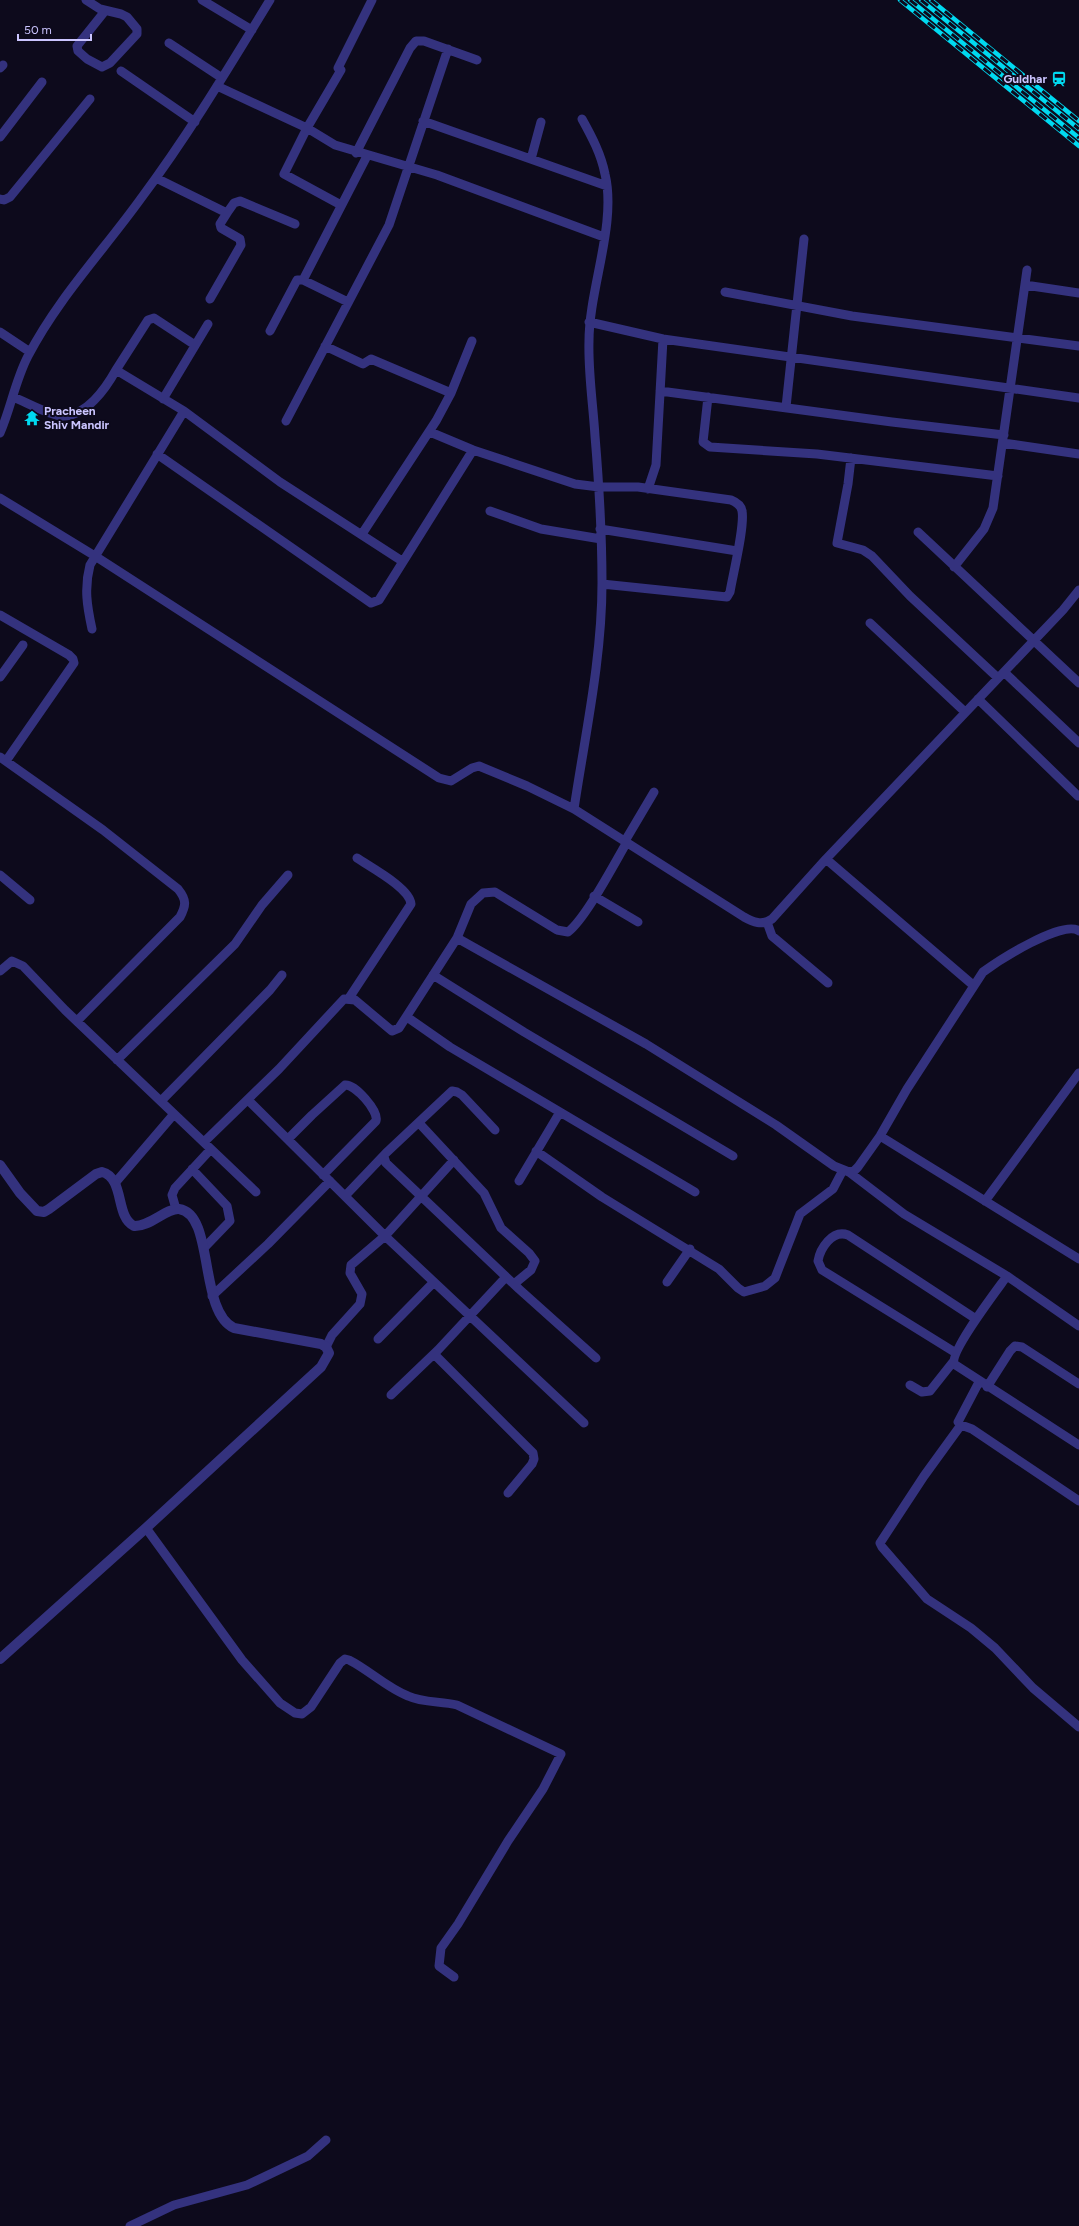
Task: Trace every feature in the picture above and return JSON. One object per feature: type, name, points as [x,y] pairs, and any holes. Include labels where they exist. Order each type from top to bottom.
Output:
[{"type":"street","points":[[86,0],[105,11],[121,14],[137,29],[137,34],[110,63],[102,67],[87,59],[78,51],[77,46],[105,11]]},
{"type":"street","points":[[202,0],[252,30]]},
{"type":"street","points":[[0,430],[22,369],[30,352],[61,302],[156,178],[220,82],[270,0]]},
{"type":"street","points":[[341,204],[284,174],[307,128],[340,69],[372,0]]},
{"type":"street","points":[[356,153],[412,44],[416,41],[424,40],[477,60]]},
{"type":"street","points":[[169,43],[220,82],[307,128],[335,145],[356,153],[409,166],[604,237]]},
{"type":"street","points":[[286,421],[389,225],[448,49]]},
{"type":"street","points":[[121,71],[194,122]]},
{"type":"street","points":[[0,137],[42,82]]},
{"type":"street","points":[[0,198],[4,200],[10,197],[90,99]]},
{"type":"street","points":[[574,809],[600,632],[602,584],[601,539],[599,487],[589,369],[589,322],[604,237],[608,199],[606,175],[598,152],[582,119]]},
{"type":"street","points":[[423,121],[607,186]]},
{"type":"street","points":[[531,159],[542,122]]},
{"type":"street","points":[[302,280],[367,156]]},
{"type":"street","points":[[156,178],[227,214]]},
{"type":"street","points":[[210,299],[241,245],[240,239],[221,228],[220,224],[234,203],[240,201],[295,224]]},
{"type":"street","points":[[786,407],[804,239]]},
{"type":"street","points":[[954,567],[978,539],[989,519],[998,476],[1009,388],[1027,270]]},
{"type":"street","points":[[270,331],[293,284],[297,280],[302,280],[348,302]]},
{"type":"street","points":[[1025,285],[1079,293]]},
{"type":"street","points":[[725,292],[852,316],[1079,346]]},
{"type":"street","points":[[13,397],[58,415],[72,414],[85,408],[98,395],[116,370],[148,320],[154,318],[195,345]]},
{"type":"street","points":[[589,322],[663,339],[1079,398]]},
{"type":"street","points":[[163,398],[208,324]]},
{"type":"street","points":[[0,332],[30,352]]},
{"type":"street","points":[[648,489],[656,465],[663,339]]},
{"type":"street","points":[[362,534],[430,432],[451,393],[472,341]]},
{"type":"street","points":[[325,346],[363,364],[371,358],[451,393]]},
{"type":"street","points":[[116,370],[184,411],[280,482],[402,561]]},
{"type":"street","points":[[660,390],[892,422],[1003,439],[1079,454]]},
{"type":"street","points":[[708,397],[703,435],[703,442],[706,446],[851,458],[998,476]]},
{"type":"street","points":[[92,628],[85,595],[86,579],[95,556],[184,411]]},
{"type":"street","points":[[430,432],[473,450],[575,484],[599,487],[629,486],[736,502],[742,511],[730,592],[724,598],[602,584]]},
{"type":"street","points":[[157,454],[372,603],[379,600],[402,561],[473,450]]},
{"type":"street","points":[[851,458],[848,484],[836,540],[837,543],[863,550],[872,556],[915,601],[1079,743]]},
{"type":"street","points":[[0,498],[95,556],[439,778],[451,781],[478,766],[527,786],[574,809],[752,922],[767,922],[1063,610],[1079,590]]},
{"type":"street","points":[[490,511],[541,529],[601,539]]},
{"type":"street","points":[[600,530],[737,551]]},
{"type":"street","points":[[918,532],[1079,683]]},
{"type":"street","points":[[0,615],[74,659],[74,663],[3,759],[103,830],[178,889],[185,900],[185,907],[180,917],[76,1021]]},
{"type":"street","points":[[870,623],[965,712]]},
{"type":"street","points":[[0,677],[23,645]]},
{"type":"street","points":[[978,699],[1078,796]]},
{"type":"street","points":[[349,998],[362,1005],[392,1031],[399,1028],[457,938],[471,904],[483,893],[495,892],[563,932],[568,932],[573,928],[594,896],[654,792]]},
{"type":"street","points":[[204,1142],[279,1069],[340,1002],[349,998],[411,904],[411,898],[402,889],[357,858]]},
{"type":"street","points":[[826,859],[973,985]]},
{"type":"street","points":[[0,875],[30,900]]},
{"type":"street","points":[[117,1060],[235,944],[262,905],[288,875]]},
{"type":"street","points":[[594,896],[638,922]]},
{"type":"street","points":[[767,922],[772,936],[828,982]]},
{"type":"street","points":[[846,1171],[854,1171],[858,1167],[880,1136],[973,985],[991,966],[1027,946],[1066,928],[1079,931]]},
{"type":"street","points":[[457,938],[646,1044],[776,1125],[846,1171],[904,1214],[1007,1276],[1079,1326]]},
{"type":"street","points":[[0,971],[12,961],[23,966],[76,1021],[256,1192]]},
{"type":"street","points":[[161,1101],[270,990],[282,975]]},
{"type":"street","points":[[433,975],[524,1032],[733,1156]]},
{"type":"street","points":[[407,1017],[450,1048],[694,1192]]},
{"type":"street","points":[[985,1201],[1079,1073]]},
{"type":"street","points":[[288,1139],[312,1115],[345,1086],[352,1087],[361,1095],[376,1111],[376,1121],[323,1175]]},
{"type":"street","points":[[344,1196],[384,1157],[386,1152],[419,1123],[446,1095],[454,1091],[462,1095],[494,1130]]},
{"type":"street","points":[[248,1100],[385,1236],[471,1315],[584,1423]]},
{"type":"street","points":[[519,1181],[560,1112]]},
{"type":"street","points":[[115,1183],[174,1114]]},
{"type":"street","points":[[419,1123],[484,1194],[501,1228],[529,1253],[535,1261],[530,1270],[514,1284]]},
{"type":"street","points":[[880,1136],[1079,1259]]},
{"type":"street","points":[[176,1209],[172,1195],[175,1188],[210,1149]]},
{"type":"street","points":[[536,1151],[602,1197],[690,1249],[724,1272],[741,1290],[749,1291],[765,1286],[778,1273],[790,1236],[800,1214],[833,1189],[846,1171]]},
{"type":"street","points":[[384,1157],[386,1163],[420,1196],[506,1277],[596,1358]]},
{"type":"street","points":[[0,1659],[146,1528],[321,1367],[328,1357],[329,1354],[326,1347],[332,1335],[360,1304],[362,1294],[350,1273],[351,1265],[385,1236],[454,1160]]},
{"type":"street","points":[[0,1165],[34,1209],[40,1212],[49,1209],[100,1173],[110,1175],[115,1183],[127,1217],[134,1226],[143,1226],[176,1209],[186,1211],[194,1219],[204,1248],[212,1296],[223,1320],[234,1328],[296,1338],[326,1347]]},
{"type":"street","points":[[192,1169],[227,1206],[230,1213],[230,1221],[204,1248]]},
{"type":"street","points":[[212,1296],[268,1244],[330,1181]]},
{"type":"street","points":[[976,1319],[848,1235],[837,1235],[828,1241],[821,1250],[818,1261],[822,1270],[954,1358],[956,1367],[1079,1445]]},
{"type":"street","points":[[667,1282],[690,1249]]},
{"type":"street","points":[[910,1385],[922,1392],[930,1391],[954,1358],[976,1319],[1007,1276]]},
{"type":"street","points":[[391,1396],[434,1354],[506,1277]]},
{"type":"street","points":[[378,1339],[434,1282]]},
{"type":"street","points":[[958,1422],[983,1384],[1010,1351],[1016,1346],[1022,1347],[1079,1384]]},
{"type":"street","points":[[434,1354],[533,1453],[534,1458],[532,1464],[508,1493]]},
{"type":"street","points":[[1079,1501],[972,1429],[961,1425],[943,1448],[880,1543],[927,1599],[968,1626],[995,1648],[1033,1688],[1079,1727]]},
{"type":"street","points":[[146,1528],[242,1660],[280,1703],[295,1713],[302,1714],[311,1707],[340,1663],[346,1659],[406,1696],[418,1700],[442,1701],[457,1705],[561,1754],[543,1789],[508,1841],[458,1924],[441,1948],[439,1966],[454,1977]]},
{"type":"street","points":[[130,2226],[174,2205],[247,2185],[308,2156],[326,2140]]},
{"type":"railway","points":[[900,0],[1079,146]]},
{"type":"railway","points":[[910,0],[1079,138]]},
{"type":"railway","points":[[921,0],[1079,129]]},
{"type":"railway","points":[[931,0],[1079,121]]},
{"type":"place","name":"Guldhar","points":[[1059,79]]},
{"type":"place","name":"Pracheen Shiv Mandir","points":[[32,418]]}]
